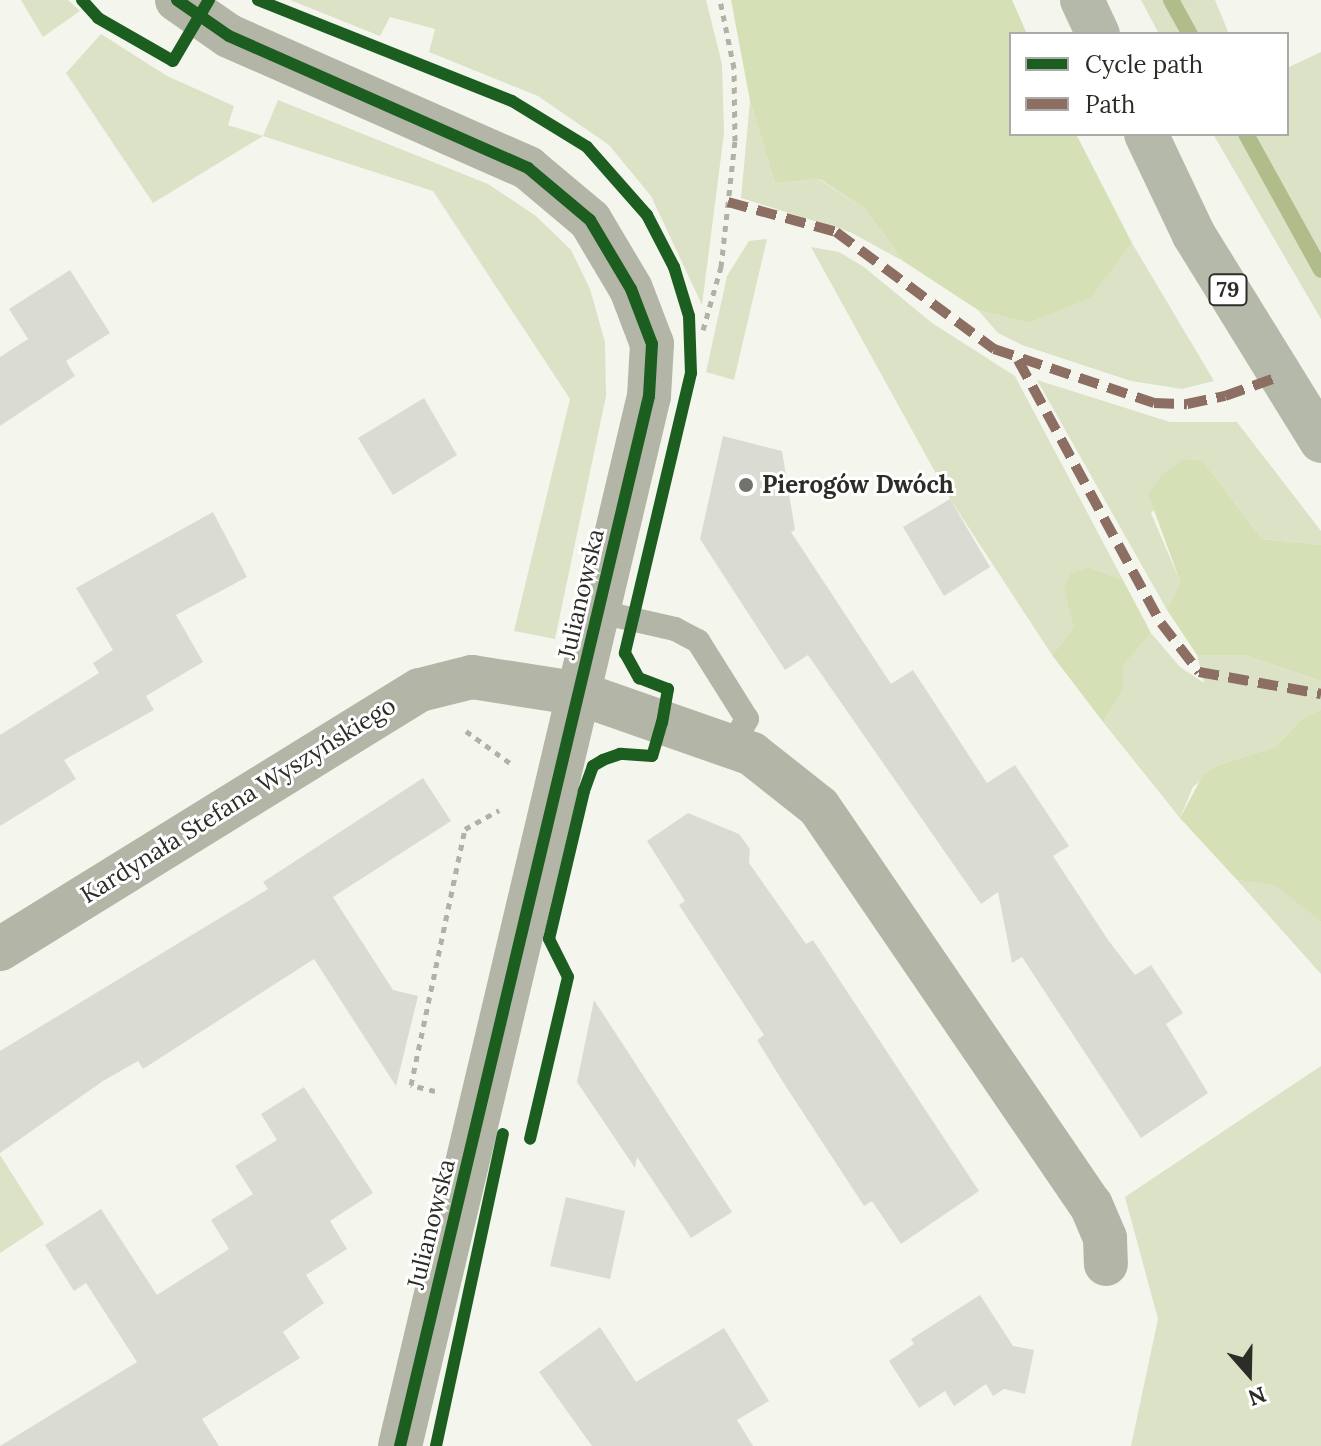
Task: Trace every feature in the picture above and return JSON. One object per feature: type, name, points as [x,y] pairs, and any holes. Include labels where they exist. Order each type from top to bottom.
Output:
[{"type":"main road","points":[[1082,0],[1097,32]]},
{"type":"main road","name":"79","points":[[1147,136],[1194,235],[1321,441]]},
{"type":"street","name":"Julianowska","points":[[177,0],[229,36],[528,168],[590,220],[631,289],[652,344],[649,396],[600,612],[400,1446]]},
{"type":"street","name":"Kardynała Stefana Wyszyńskiego","points":[[0,949],[387,706],[420,690],[472,677],[581,694]]},
{"type":"street","name":"Julianowska","points":[[581,694],[732,745],[791,782],[854,852],[1091,1205],[1105,1238],[1106,1264]]},
{"type":"lane","points":[[600,612],[675,629],[698,641],[747,719],[732,745]]},
{"type":"path","points":[[699,343],[721,267],[735,141],[734,68],[720,0]]},
{"type":"path","points":[[455,723],[519,771]]},
{"type":"path","points":[[482,1104],[411,1085],[465,829],[507,805]]},
{"type":"green space","points":[[21,0],[68,0],[80,11],[43,37]]},
{"type":"green space","points":[[290,0],[706,0],[722,64],[724,133],[702,305],[651,196],[609,145],[538,96],[429,52],[435,29],[390,17],[380,36]]},
{"type":"green space","points":[[731,0],[1012,0],[1026,32],[1009,32],[1009,136],[1077,136],[1132,243],[1090,298],[1029,323],[978,310],[903,261],[865,209],[820,179],[775,183],[750,101]]},
{"type":"green space","points":[[1141,0],[1215,0],[1228,32],[1158,32]]},
{"type":"green space","points":[[101,34],[167,76],[234,106],[228,125],[263,136],[153,203],[66,73]]},
{"type":"green space","points":[[1321,52],[1321,319],[1214,136],[1289,136],[1289,67]]},
{"type":"green space","points":[[278,100],[488,184],[536,216],[571,250],[590,289],[605,342],[606,396],[555,639],[514,631],[570,399],[433,191],[263,136]]},
{"type":"green space","points":[[750,101],[775,183],[819,179],[865,209],[903,261],[850,232],[741,198]]},
{"type":"green space","points":[[767,239],[734,380],[706,372],[727,276],[749,241]]},
{"type":"green space","points":[[1132,243],[1214,381],[1182,389],[1131,381],[1022,345],[998,333],[978,310],[1029,323],[1089,298]]},
{"type":"green space","points":[[811,247],[839,252],[864,267],[932,323],[1015,376],[1123,580],[1089,567],[1071,604],[1074,627],[1052,655],[950,499]]},
{"type":"green space","points":[[1037,380],[1170,422],[1237,422],[1321,531],[1321,545],[1262,539],[1203,461],[1151,513],[1180,581],[1167,610]]},
{"type":"green space","points":[[1184,459],[1203,461],[1262,539],[1321,545],[1321,681],[1245,655],[1197,655],[1167,610],[1180,581],[1148,494],[1163,474]]},
{"type":"green space","points":[[1089,567],[1123,580],[1151,633],[1123,665],[1123,691],[1103,722],[1052,655],[1074,627],[1064,588],[1071,573]]},
{"type":"green space","points":[[1151,633],[1180,667],[1204,683],[1197,655],[1222,653],[1245,655],[1321,681],[1321,709],[1303,718],[1275,747],[1221,764],[1193,787],[1180,818],[1103,722],[1123,691],[1122,665]]},
{"type":"green space","points":[[1321,709],[1321,922],[1275,885],[1237,880],[1180,818],[1203,775],[1221,764],[1275,747],[1303,718]]},
{"type":"green space","points":[[1237,880],[1275,884],[1321,922],[1321,974]]},
{"type":"green space","points":[[1321,1066],[1321,1446],[1131,1446],[1158,1319],[1125,1197]]},
{"type":"green space","points":[[0,1155],[44,1224],[0,1253]]},
{"type":"building","points":[[70,270],[110,333],[66,361],[75,376],[0,426],[0,357],[28,339],[9,309]]},
{"type":"building","points":[[424,398],[457,455],[393,495],[358,438]]},
{"type":"building","points":[[723,436],[782,451],[795,530],[791,532],[891,684],[913,670],[987,783],[1015,765],[1069,846],[1053,856],[1108,940],[1135,975],[1151,965],[1183,1013],[1166,1024],[1208,1093],[1141,1138],[1022,957],[1012,963],[998,892],[981,904],[808,655],[785,670],[700,539]]},
{"type":"building","points":[[950,499],[990,567],[944,596],[903,527]]},
{"type":"building","points":[[213,512],[247,577],[176,615],[203,662],[146,696],[154,710],[64,760],[76,779],[0,826],[0,735],[99,673],[93,663],[113,650],[76,588]]},
{"type":"building","points":[[423,778],[451,821],[333,897],[393,990],[418,996],[396,1086],[314,959],[143,1069],[138,1061],[103,1081],[0,1153],[0,1051],[268,889],[263,882]]},
{"type":"building","points":[[688,813],[739,834],[750,849],[749,863],[806,944],[813,940],[979,1191],[901,1244],[872,1201],[864,1206],[783,1082],[757,1040],[764,1035],[679,905],[685,901],[647,841]]},
{"type":"building","points":[[594,1000],[732,1212],[691,1238],[637,1157],[635,1168],[577,1082]]},
{"type":"building","points":[[304,1087],[373,1193],[330,1221],[347,1249],[306,1275],[324,1303],[283,1332],[300,1358],[202,1419],[219,1446],[0,1446],[137,1362],[86,1283],[74,1291],[45,1245],[101,1209],[157,1295],[229,1249],[211,1220],[253,1194],[235,1166],[277,1140],[261,1114]]},
{"type":"building","points":[[566,1197],[625,1211],[610,1279],[550,1266]]},
{"type":"building","points":[[980,1295],[1013,1346],[1034,1350],[1025,1394],[1004,1389],[993,1396],[986,1384],[954,1406],[945,1391],[919,1408],[889,1361],[914,1344],[911,1339]]},
{"type":"building","points":[[600,1327],[636,1382],[724,1328],[769,1401],[737,1420],[753,1446],[592,1446],[539,1372]]},
{"type":"waterway","points":[[1171,0],[1189,32]]},
{"type":"waterway","points":[[1247,136],[1321,270]]},
{"type":"marked path","points":[[728,202],[836,232],[994,349],[1154,403],[1187,404],[1225,396],[1281,376]]},
{"type":"marked path","points":[[1018,360],[1161,623],[1199,672],[1321,694]]},
{"type":"cycle path","points":[[82,0],[98,18],[173,61],[209,0]]},
{"type":"cycle path","points":[[177,0],[229,36],[528,168],[590,220],[631,289],[652,344],[649,396],[400,1446]]},
{"type":"cycle path","points":[[258,0],[512,101],[587,147],[647,215],[674,267],[689,316],[691,373],[625,653],[639,678],[668,689],[662,722],[652,756],[620,754],[603,760],[593,766],[584,791],[549,939],[568,977],[530,1139]]},
{"type":"cycle path","points":[[436,1446],[503,1134]]},
{"type":"place","name":"Pierogów Dwóch","points":[[746,485]]}]
